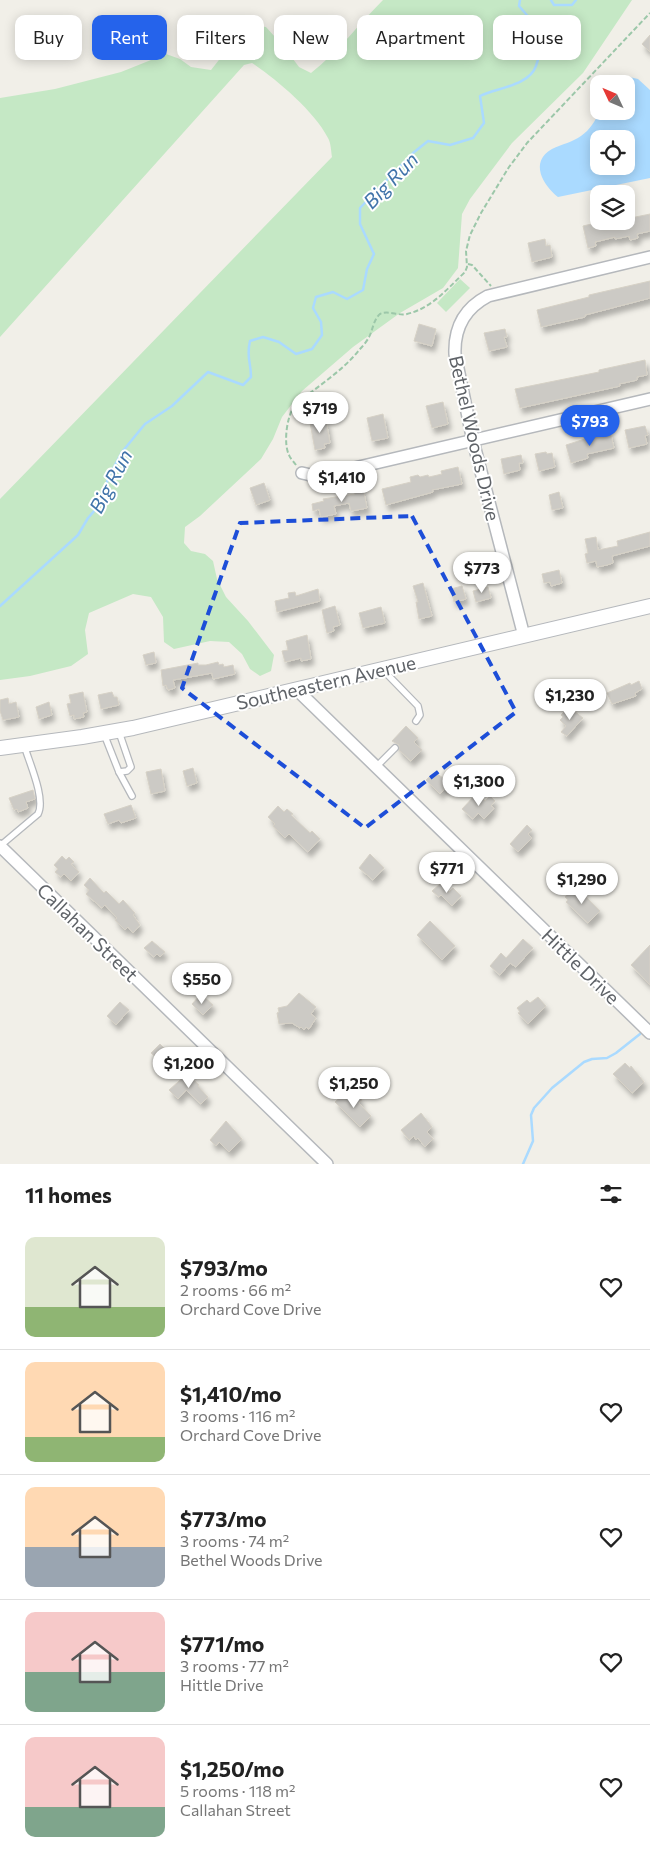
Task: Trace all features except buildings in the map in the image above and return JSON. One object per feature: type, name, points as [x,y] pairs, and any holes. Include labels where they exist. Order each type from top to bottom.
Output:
[{"type":"street","name":"Bethel Woods Drive","points":[[524,636],[474,441],[455,354],[454,344],[459,325],[466,313],[478,301],[498,293],[650,257]]},
{"type":"street","points":[[302,473],[315,476],[474,441],[650,399]]},
{"type":"street","name":"Southeastern Avenue","points":[[0,748],[118,731],[650,606]]},
{"type":"street","name":"Hittle Drive","points":[[296,689],[650,1033]]},
{"type":"street","name":"Callahan Street","points":[[0,846],[327,1164]]},
{"type":"lane","points":[[382,669],[418,706],[420,714],[416,721]]},
{"type":"lane","points":[[118,731],[130,767],[127,771],[119,772]]},
{"type":"lane","points":[[104,733],[119,772],[132,796]]},
{"type":"lane","points":[[0,846],[38,814],[40,810],[40,798],[24,745]]},
{"type":"lane","points":[[376,767],[395,748]]},
{"type":"path","points":[[302,473],[288,454],[286,443],[289,412],[294,405],[359,351],[370,336],[375,320],[380,314],[385,312],[405,314],[430,305],[465,272],[468,264],[466,251],[470,235],[509,167],[527,143],[650,13]]},
{"type":"path","points":[[468,264],[472,265],[498,293]]},
{"type":"highlighted area","points":[[412,516],[516,712],[365,828],[182,688],[240,523]]},
{"type":"green space","points":[[383,0],[632,0],[583,73],[512,143],[470,199],[462,214],[458,268],[443,288],[400,313],[353,347],[302,391],[282,417],[273,439],[261,459],[200,516],[185,527],[184,543],[191,551],[205,554],[213,561],[217,579],[226,597],[248,621],[274,655],[271,671],[260,676],[250,669],[242,654],[229,642],[210,641],[174,649],[164,642],[163,617],[151,597],[133,594],[89,613],[85,630],[88,654],[71,666],[30,676],[0,680],[0,499],[332,157],[328,138],[314,117],[283,87],[252,63],[244,65],[0,337],[0,98],[55,89],[121,72],[151,60],[167,60],[167,54],[177,58],[177,60],[181,60],[191,67],[211,70],[219,60],[264,60],[264,27],[274,36],[274,60],[294,60],[299,67],[311,73],[326,60],[347,60],[347,38],[357,28],[357,60],[483,60],[483,15],[369,15]]},
{"type":"green space","points":[[460,279],[470,288],[446,312],[437,303]]},
{"type":"water","points":[[635,78],[638,79],[650,90],[650,178],[616,185],[590,185],[590,190],[558,197],[543,180],[540,167],[541,160],[552,149],[584,134],[595,120],[635,120]]},
{"type":"waterway","name":"Big Run","points":[[0,606],[78,535],[88,518],[102,502],[108,478],[122,452],[145,424],[172,406],[208,372],[243,385],[251,377],[250,341],[263,337],[279,342],[296,354],[312,349],[322,335],[321,322],[313,308],[316,297],[333,292],[347,299],[363,290],[367,269],[374,254],[360,224],[360,208],[413,153],[428,141],[450,145],[473,138],[484,123],[480,96],[527,78],[536,66],[545,36],[519,6],[520,0]]},
{"type":"waterway","name":"Big Run","points":[[551,0],[554,5],[572,5],[576,0]]},
{"type":"waterway","points":[[523,1164],[533,1141],[531,1115],[534,1108],[552,1088],[584,1062],[592,1059],[607,1058],[640,1034]]}]
